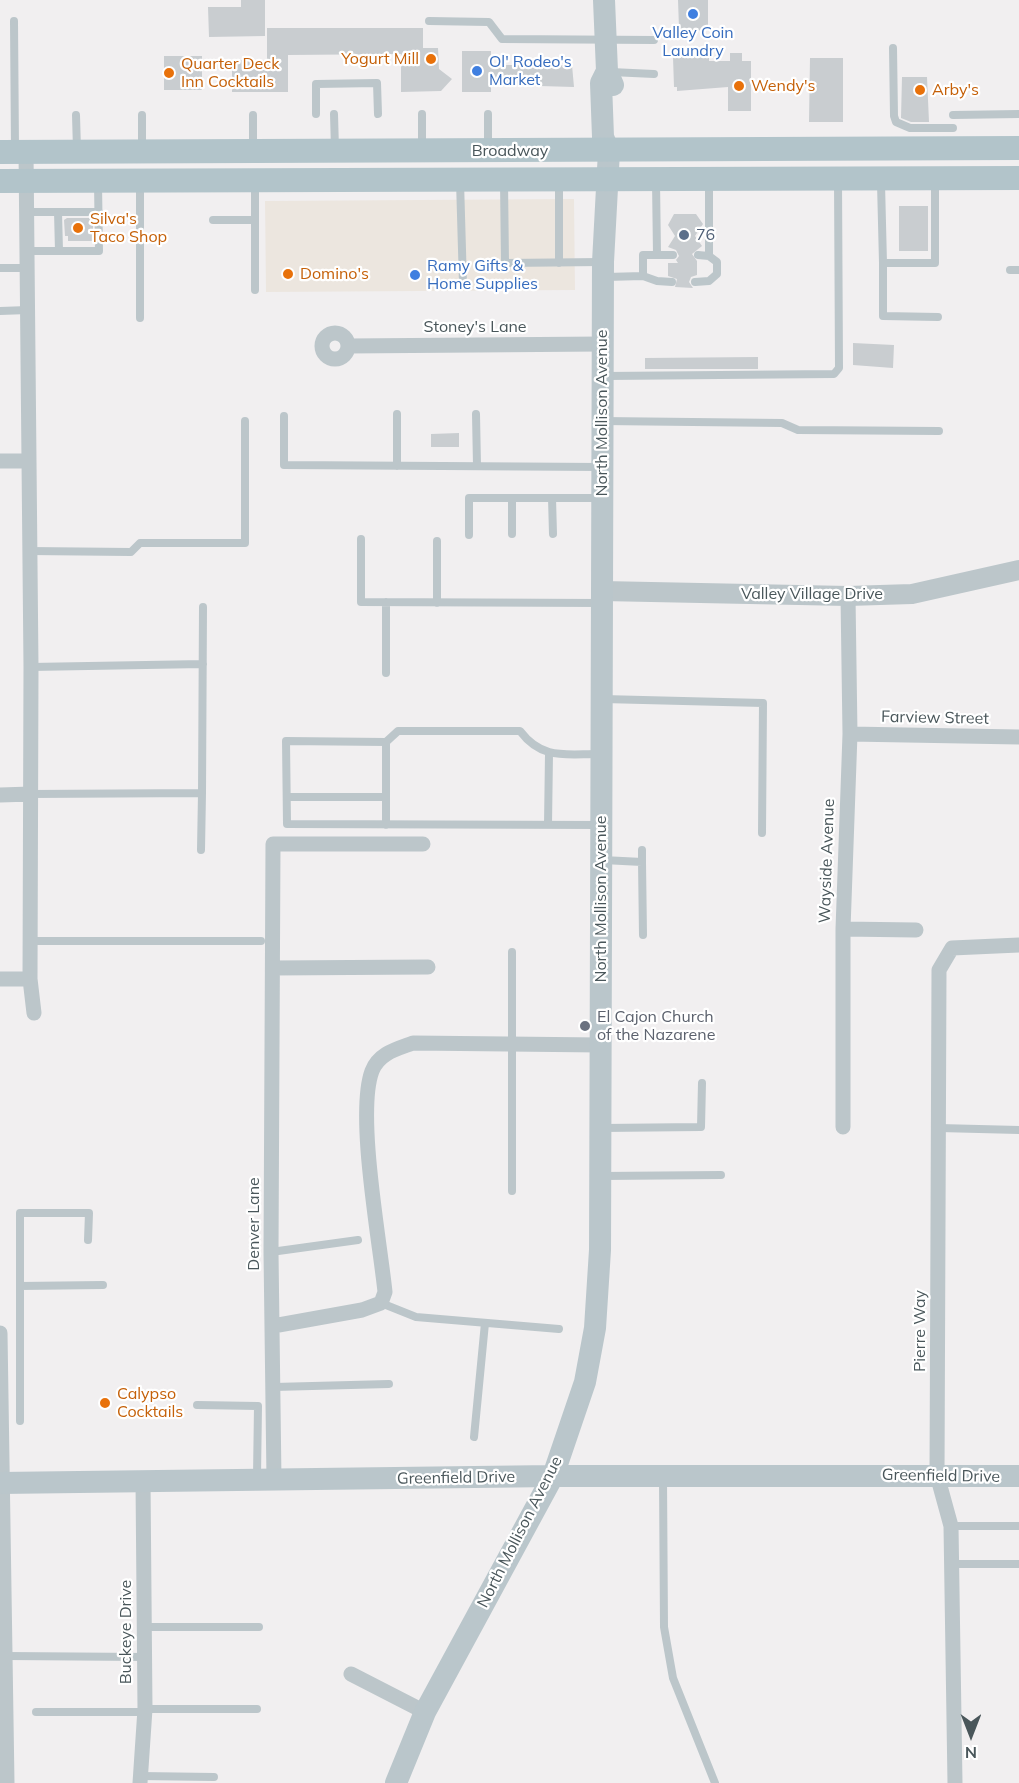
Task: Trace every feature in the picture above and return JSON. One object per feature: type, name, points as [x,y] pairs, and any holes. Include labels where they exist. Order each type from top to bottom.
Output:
[{"type":"main road","name":"North Mollison Avenue","points":[[396,1783],[425,1712],[553,1476],[585,1382],[595,1328],[600,1250],[601,1128],[603,269],[610,180],[609,151],[616,138],[613,82],[607,71],[604,0]]},
{"type":"main road","name":"Broadway","points":[[14,152],[488,152],[1019,148]]},
{"type":"main road","name":"Broadway","points":[[0,181],[1019,178]]},
{"type":"main road","name":"Greenfield Drive","points":[[1,1483],[553,1476],[663,1478],[1019,1476]]},
{"type":"street","points":[[14,152],[29,181],[30,979],[34,1013]]},
{"type":"street","name":"Stoney's Lane","points":[[348,346],[602,344]]},
{"type":"street","points":[[0,461],[28,461]]},
{"type":"street","name":"Valley Village Drive","points":[[602,597],[912,594],[1019,570]]},
{"type":"street","name":"Wayside Avenue","points":[[843,1127],[843,929],[850,735],[848,596]]},
{"type":"street","name":"Farview Street","points":[[850,735],[1019,736]]},
{"type":"street","points":[[0,795],[31,794]]},
{"type":"street","name":"Denver Lane","points":[[266,1481],[274,1387],[271,1252],[273,844],[423,844]]},
{"type":"street","points":[[843,929],[916,930]]},
{"type":"street","name":"Pierre Way","points":[[955,1783],[951,1526],[937,1475],[939,970],[952,948],[1019,945]]},
{"type":"street","points":[[273,968],[428,967]]},
{"type":"street","points":[[0,979],[30,979]]},
{"type":"street","points":[[273,1326],[362,1310],[381,1303],[385,1292],[367,1132],[373,1069],[386,1053],[413,1043],[601,1046]]},
{"type":"street","points":[[0,1333],[7,1783]]},
{"type":"street","name":"Buckeye Drive","points":[[140,1780],[144,1710],[143,1481]]},
{"type":"street","points":[[351,1674],[425,1712]]},
{"type":"lane","points":[[14,21],[14,152]]},
{"type":"lane","points":[[429,21],[489,22],[502,39],[605,37],[654,40]]},
{"type":"lane","points":[[893,48],[896,122],[910,128],[953,128]]},
{"type":"lane","points":[[607,71],[654,74]]},
{"type":"lane","points":[[316,114],[316,84],[336,83],[377,83],[378,114]]},
{"type":"lane","points":[[334,114],[335,152]]},
{"type":"lane","points":[[422,114],[422,152]]},
{"type":"lane","points":[[488,114],[488,152]]},
{"type":"lane","points":[[953,115],[1019,114]]},
{"type":"lane","points":[[76,115],[77,152]]},
{"type":"lane","points":[[142,115],[142,152]]},
{"type":"lane","points":[[253,115],[253,152]]},
{"type":"lane","points":[[881,178],[883,316],[938,317]]},
{"type":"lane","points":[[883,263],[935,263],[935,178]]},
{"type":"lane","points":[[709,179],[709,255]]},
{"type":"lane","points":[[602,376],[834,374],[839,368],[838,179]]},
{"type":"lane","points":[[140,180],[140,318]]},
{"type":"lane","points":[[255,180],[255,290]]},
{"type":"lane","points":[[460,180],[463,284]]},
{"type":"lane","points":[[504,180],[505,263],[559,263],[672,282]]},
{"type":"lane","points":[[559,180],[559,263]]},
{"type":"lane","points":[[656,180],[657,255]]},
{"type":"lane","points":[[28,251],[99,251],[98,181]]},
{"type":"lane","points":[[28,212],[99,212]]},
{"type":"lane","points":[[58,212],[59,251]]},
{"type":"lane","points":[[213,220],[255,220]]},
{"type":"lane","points":[[643,276],[643,255],[673,255]]},
{"type":"lane","points":[[695,282],[709,281],[717,274],[717,262],[709,255],[698,255]]},
{"type":"lane","points":[[0,268],[28,268]]},
{"type":"lane","points":[[0,310],[28,310]]},
{"type":"lane","points":[[396,414],[397,466]]},
{"type":"lane","points":[[476,414],[477,466]]},
{"type":"lane","points":[[284,416],[284,465],[602,467]]},
{"type":"lane","points":[[29,551],[131,552],[140,543],[245,543],[245,421]]},
{"type":"lane","points":[[602,422],[782,423],[798,430],[939,431]]},
{"type":"lane","points":[[469,535],[469,498],[602,498]]},
{"type":"lane","points":[[512,498],[512,534]]},
{"type":"lane","points":[[552,498],[552,534]]},
{"type":"lane","points":[[361,539],[361,602],[437,603],[602,597]]},
{"type":"lane","points":[[437,541],[437,603]]},
{"type":"lane","points":[[386,602],[386,673]]},
{"type":"lane","points":[[201,850],[203,607]]},
{"type":"lane","points":[[31,667],[203,664]]},
{"type":"lane","points":[[602,699],[762,703],[762,833]]},
{"type":"lane","points":[[601,754],[549,754],[531,745],[520,731],[398,731],[386,742],[286,741],[287,824],[601,825]]},
{"type":"lane","points":[[386,742],[386,825]]},
{"type":"lane","points":[[548,825],[549,754]]},
{"type":"lane","points":[[31,794],[202,793]]},
{"type":"lane","points":[[287,797],[386,797]]},
{"type":"lane","points":[[642,850],[643,935]]},
{"type":"lane","points":[[601,860],[642,862]]},
{"type":"lane","points":[[30,941],[261,941]]},
{"type":"lane","points":[[512,952],[512,1191]]},
{"type":"lane","points":[[601,1128],[701,1126],[702,1083]]},
{"type":"lane","points":[[939,1128],[1019,1130]]},
{"type":"lane","points":[[600,1176],[720,1175]]},
{"type":"lane","points":[[20,1420],[20,1213],[89,1213],[88,1240]]},
{"type":"lane","points":[[271,1252],[358,1240]]},
{"type":"lane","points":[[20,1286],[103,1285]]},
{"type":"lane","points":[[381,1303],[416,1317],[559,1329]]},
{"type":"lane","points":[[474,1437],[485,1323]]},
{"type":"lane","points":[[274,1387],[389,1384]]},
{"type":"lane","points":[[196,1405],[258,1406],[266,1481]]},
{"type":"lane","points":[[663,1478],[664,1627],[673,1678],[715,1783]]},
{"type":"lane","points":[[951,1526],[1019,1526]]},
{"type":"lane","points":[[951,1564],[1019,1564]]},
{"type":"lane","points":[[144,1627],[259,1627]]},
{"type":"lane","points":[[6,1656],[144,1657]]},
{"type":"lane","points":[[36,1712],[257,1709]]},
{"type":"lane","points":[[140,1780],[214,1777]]},
{"type":"shaded area","points":[[574,199],[575,290],[266,292],[265,201]]},
{"type":"building","points":[[241,0],[265,0],[265,36],[209,37],[208,7],[241,7]]},
{"type":"building","name":"Valley Coin Laundry","points":[[678,0],[708,0],[708,30],[682,31],[679,28]]},
{"type":"building","points":[[267,28],[423,28],[423,48],[438,48],[439,69],[452,79],[441,91],[401,92],[401,54],[288,55],[288,92],[232,92],[232,60],[267,60]]},
{"type":"building","points":[[462,51],[491,51],[491,65],[572,65],[574,87],[506,85],[491,86],[491,92],[462,92]]},
{"type":"building","points":[[730,53],[742,53],[742,61],[751,61],[751,111],[728,111],[728,87],[677,91],[677,87],[674,87],[673,57],[709,56],[709,61],[730,61]]},
{"type":"building","points":[[164,56],[202,56],[202,90],[164,90]]},
{"type":"building","points":[[810,58],[843,58],[843,122],[809,122]]},
{"type":"building","points":[[902,77],[927,77],[929,122],[911,122],[901,118]]},
{"type":"building","points":[[899,206],[928,206],[928,251],[899,251]]},
{"type":"building","points":[[674,214],[696,214],[703,224],[695,236],[702,246],[692,254],[697,261],[697,275],[691,277],[689,282],[693,288],[675,287],[677,279],[668,276],[668,263],[678,263],[676,260],[679,256],[676,250],[668,247],[675,236],[668,225]]},
{"type":"building","name":"Silva's Taco Shop","points":[[93,218],[93,241],[68,241],[68,236],[65,236],[64,220]]},
{"type":"building","points":[[853,343],[894,345],[893,368],[853,365]]},
{"type":"building","points":[[758,357],[758,369],[645,369],[645,358]]},
{"type":"building","points":[[459,433],[459,447],[431,447],[431,434]]},
{"type":"place","name":"Valley Coin Laundry","points":[[693,14]]},
{"type":"place","name":"Yogurt Mill","points":[[431,59]]},
{"type":"place","name":"Ol' Rodeo's Market","points":[[477,71]]},
{"type":"place","name":"Quarter Deck Inn Cocktails","points":[[169,73]]},
{"type":"place","name":"Wendy's","points":[[739,86]]},
{"type":"place","name":"Arby's","points":[[920,90]]},
{"type":"place","name":"Silva's Taco Shop","points":[[78,228]]},
{"type":"place","name":"76","points":[[684,235]]},
{"type":"place","name":"Domino's","points":[[288,274]]},
{"type":"place","name":"Ramy Gifts & Home Supplies","points":[[415,275]]},
{"type":"place","name":"El Cajon Church of the Nazarene","points":[[585,1026]]},
{"type":"place","name":"Calypso Cocktails","points":[[105,1403]]}]
